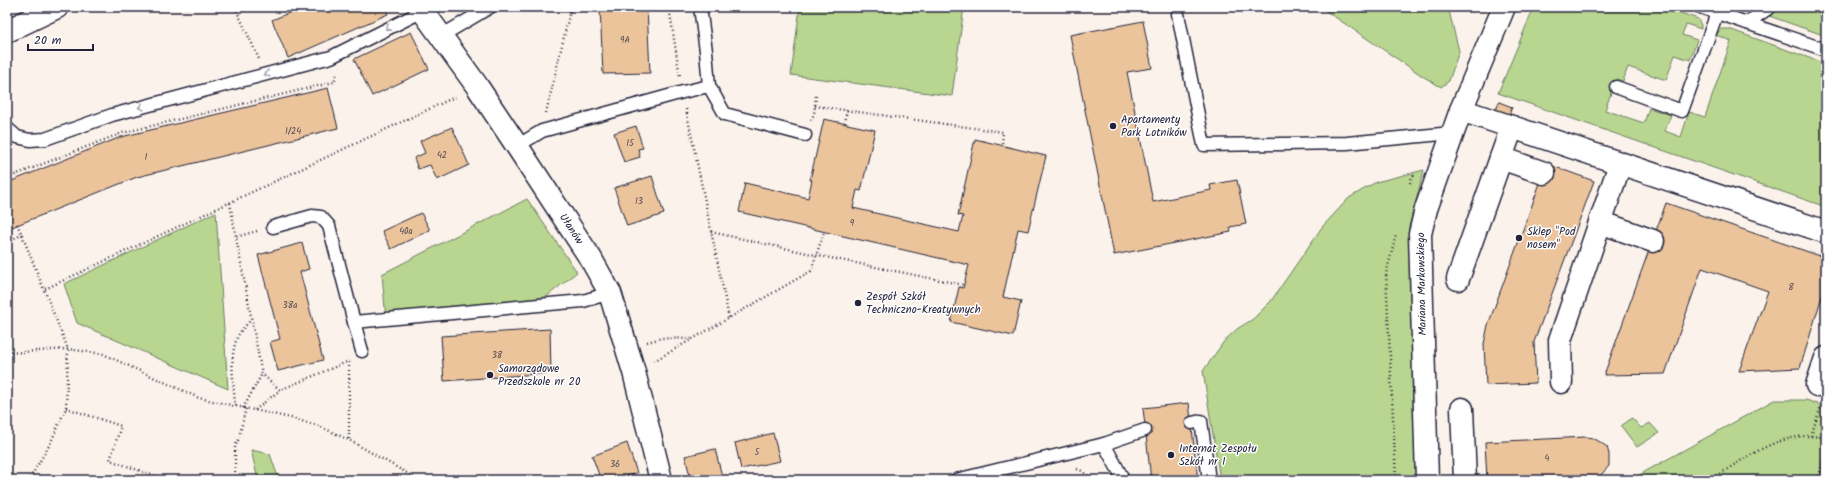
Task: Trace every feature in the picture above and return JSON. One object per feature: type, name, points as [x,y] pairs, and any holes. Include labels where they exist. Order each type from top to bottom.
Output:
[{"type":"street","points":[[7,31],[57,7]]},
{"type":"street","name":"Mariana Markowskiego","points":[[1427,480],[1420,234],[1426,209],[1460,110],[1504,7]]},
{"type":"street","name":"Ułanów","points":[[421,9],[478,86],[591,259],[610,293],[628,348],[661,480]]},
{"type":"street","points":[[1460,110],[1826,232]]},
{"type":"street","points":[[1458,279],[1512,127]]},
{"type":"street","points":[[1501,158],[1544,173]]},
{"type":"street","points":[[1561,382],[1560,340],[1620,164]]},
{"type":"street","points":[[1600,222],[1653,241]]},
{"type":"street","points":[[1819,395],[1826,358]]},
{"type":"street","points":[[1462,409],[1465,480]]},
{"type":"lane","points":[[441,36],[490,7]]},
{"type":"lane","points":[[700,7],[709,86],[726,114],[805,135]]},
{"type":"lane","points":[[1700,7],[1826,50]]},
{"type":"lane","points":[[1747,23],[1770,7]]},
{"type":"lane","points":[[7,128],[17,137],[30,140],[45,139],[112,115],[331,57],[421,9]]},
{"type":"lane","points":[[1616,87],[1682,111],[1717,13]]},
{"type":"lane","points":[[1178,14],[1204,145],[1347,143],[1452,133]]},
{"type":"lane","points":[[517,146],[542,131],[709,86]]},
{"type":"lane","points":[[273,227],[312,216],[321,217],[329,226],[362,351]]},
{"type":"lane","points":[[354,322],[583,301],[610,293]]},
{"type":"lane","points":[[1192,423],[1201,421],[1209,480]]},
{"type":"lane","points":[[956,480],[1104,444],[1145,430]]},
{"type":"lane","points":[[1104,444],[1121,475],[1122,480]]},
{"type":"path","points":[[235,7],[266,74]]},
{"type":"path","points":[[542,131],[571,7]]},
{"type":"path","points":[[669,7],[683,92],[729,318]]},
{"type":"path","points":[[7,178],[122,133],[334,82],[343,51]]},
{"type":"path","points":[[45,289],[478,86]]},
{"type":"path","points":[[805,135],[814,114],[816,95]]},
{"type":"path","points":[[815,106],[1003,132],[1002,145]]},
{"type":"path","points":[[845,123],[848,110]]},
{"type":"path","points":[[1410,184],[1412,177],[1416,172]]},
{"type":"path","points":[[230,203],[262,374],[280,390]]},
{"type":"path","points":[[18,224],[68,349],[66,408],[50,444],[29,480]]},
{"type":"path","points":[[236,237],[273,227]]},
{"type":"path","points":[[1396,480],[1386,274],[1398,229]]},
{"type":"path","points":[[711,232],[964,285]]},
{"type":"path","points":[[634,372],[811,271],[824,232]]},
{"type":"path","points":[[7,241],[22,235]]},
{"type":"path","points":[[235,406],[235,346],[239,334],[252,320]]},
{"type":"path","points":[[628,348],[662,338],[692,339]]},
{"type":"path","points":[[7,353],[68,349],[90,351],[112,357],[190,394],[213,402],[305,422],[349,440],[419,480]]},
{"type":"path","points":[[255,410],[280,390],[348,362],[362,351]]},
{"type":"path","points":[[348,362],[349,440]]},
{"type":"path","points":[[235,480],[235,446],[238,441],[244,408],[262,374]]},
{"type":"path","points":[[1811,436],[1819,395]]},
{"type":"path","points":[[66,408],[121,426],[110,460],[166,480]]},
{"type":"path","points":[[1710,480],[1773,444],[1790,438],[1811,436],[1826,437]]},
{"type":"path","points":[[1818,480],[1826,448]]},
{"type":"green space","points":[[800,7],[964,7],[952,96],[791,75]]},
{"type":"green space","points":[[1320,7],[1448,7],[1459,51],[1449,81],[1441,87]]},
{"type":"green space","points":[[1534,7],[1664,7],[1698,19],[1701,29],[1686,24],[1682,35],[1697,40],[1690,60],[1675,55],[1666,80],[1628,67],[1623,81],[1616,79],[1605,110],[1644,123],[1649,108],[1671,115],[1665,131],[1681,137],[1689,112],[1705,117],[1731,41],[1716,35],[1721,29],[1729,29],[1826,64],[1826,207],[1498,93]]},
{"type":"green space","points":[[1743,7],[1826,7],[1826,36],[1752,10]]},
{"type":"green space","points":[[1424,170],[1409,227],[1418,480],[1220,480],[1203,371],[1225,340],[1237,329],[1253,319],[1271,301],[1322,227],[1349,198],[1376,182]]},
{"type":"green space","points":[[527,199],[577,272],[546,297],[386,320],[382,274]]},
{"type":"green space","points":[[216,212],[228,389],[77,323],[64,284]]},
{"type":"green space","points":[[1774,400],[1806,400],[1826,407],[1826,480],[1630,480]]},
{"type":"green space","points":[[1632,418],[1641,428],[1650,423],[1659,433],[1637,447],[1621,426]]},
{"type":"green space","points":[[251,450],[270,454],[278,477],[258,480]]},
{"type":"building","points":[[303,7],[385,7],[388,14],[288,58],[272,20]]},
{"type":"building","points":[[600,7],[647,7],[650,73],[603,74]]},
{"type":"building","name":"Apartamenty Park Lotników","points":[[1143,21],[1152,68],[1127,72],[1153,202],[1211,190],[1210,185],[1237,180],[1246,224],[1230,227],[1231,232],[1114,255],[1070,35]]},
{"type":"building","points":[[411,32],[429,69],[372,96],[354,59]]},
{"type":"building","points":[[328,88],[338,128],[137,177],[7,229],[7,183],[121,137]]},
{"type":"building","points":[[1499,102],[1512,107],[1509,115],[1496,110]]},
{"type":"building","points":[[824,119],[875,130],[861,191],[857,190],[853,208],[959,232],[963,216],[958,215],[975,139],[1046,156],[1028,231],[1018,229],[1003,297],[1021,301],[1013,336],[951,322],[959,287],[963,288],[969,265],[739,212],[745,183],[808,198],[812,180],[810,180]]},
{"type":"building","points":[[636,126],[643,148],[638,149],[640,157],[624,162],[614,133]]},
{"type":"building","points":[[452,127],[469,165],[437,180],[430,165],[418,169],[414,158],[425,153],[420,141]]},
{"type":"building","points":[[1547,164],[1594,181],[1534,342],[1536,383],[1486,385],[1484,344],[1488,325]]},
{"type":"building","points":[[652,176],[664,214],[627,226],[614,188]]},
{"type":"building","points":[[1666,203],[1826,258],[1826,283],[1800,368],[1739,371],[1768,291],[1702,268],[1665,374],[1604,375]]},
{"type":"building","points":[[421,213],[430,230],[391,249],[382,231]]},
{"type":"building","points":[[302,243],[309,269],[300,272],[323,360],[278,371],[270,342],[280,339],[258,255]]},
{"type":"building","points":[[550,329],[551,373],[444,381],[441,336]]},
{"type":"building","name":"Internat Zespołu Szkół nr 1","points":[[1189,403],[1198,480],[1151,480],[1143,408]]},
{"type":"building","points":[[773,433],[780,461],[741,469],[735,443]]},
{"type":"building","points":[[1586,437],[1593,438],[1607,447],[1609,454],[1609,466],[1600,476],[1592,480],[1487,480],[1485,442]]},
{"type":"building","points":[[627,443],[637,473],[612,480],[601,480],[592,456]]},
{"type":"building","points":[[715,449],[723,480],[691,480],[685,456]]},
{"type":"place","name":"Apartamenty Park Lotników","points":[[1113,126]]},
{"type":"place","name":"Sklep \"Pod nosem\"","points":[[1519,238]]},
{"type":"place","name":"Zespół Szkół Techniczno-Kreatywnych","points":[[858,303]]},
{"type":"place","name":"Samorządowe Przedszkole nr 20","points":[[490,375]]},
{"type":"place","name":"Internat Zespołu Szkół nr 1","points":[[1171,455]]}]
